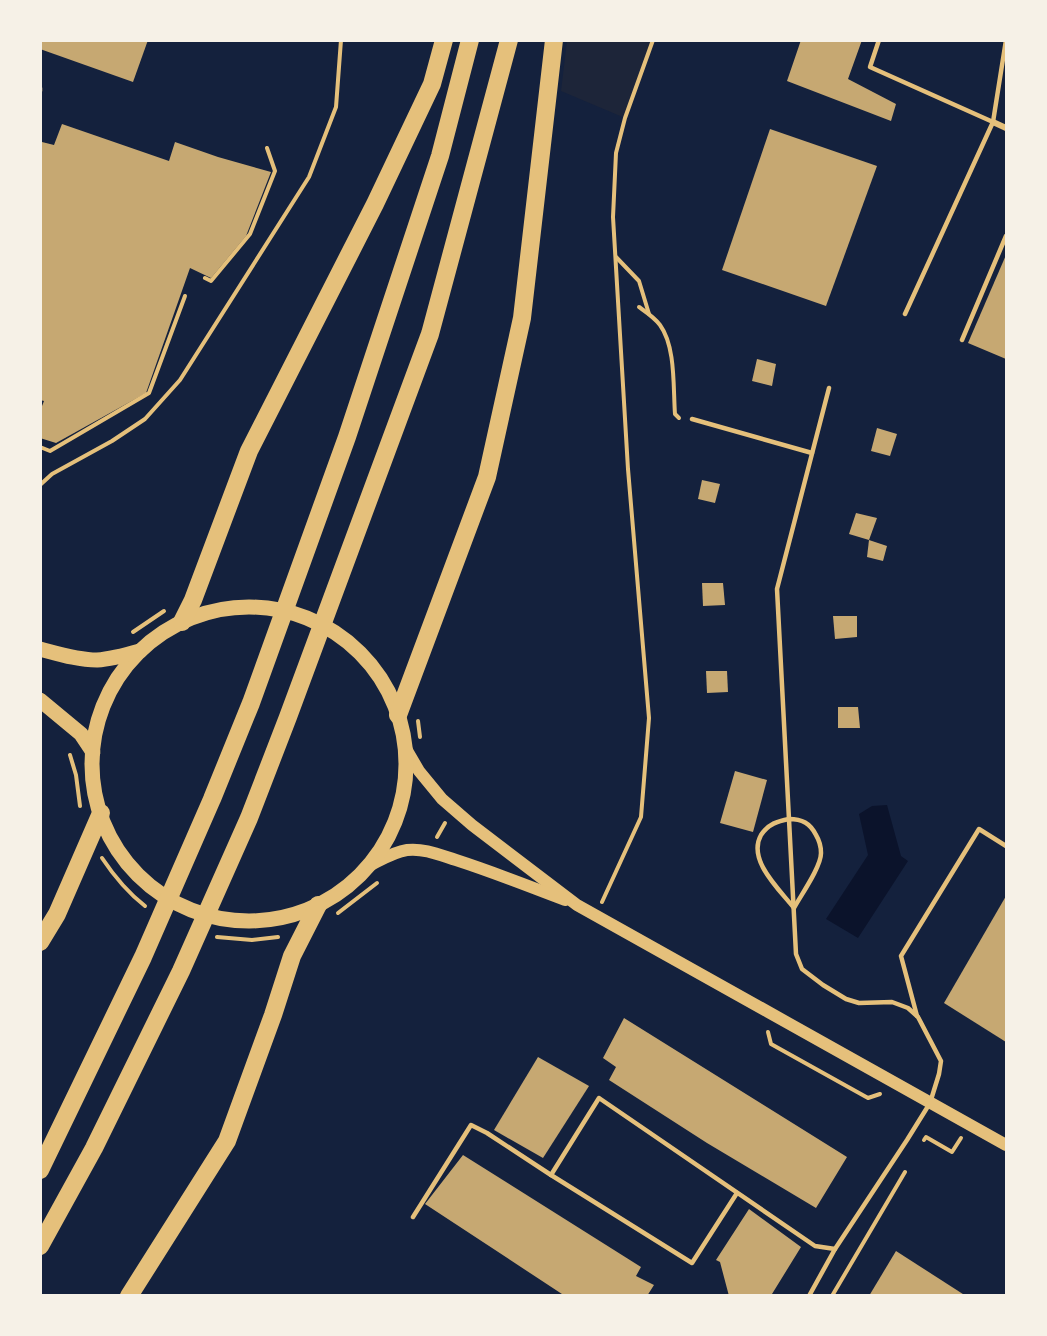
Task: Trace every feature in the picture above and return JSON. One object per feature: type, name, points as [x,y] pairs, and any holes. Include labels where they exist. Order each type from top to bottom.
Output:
[{"type":"highway","points":[[182,622],[193,600],[249,452],[423,104],[432,84],[444,40]]},
{"type":"highway","points":[[40,1170],[143,957],[251,703],[347,437],[440,156],[470,40]]},
{"type":"highway","points":[[40,1246],[94,1149],[120,1096],[181,971],[249,818],[430,334],[509,40]]},
{"type":"highway","points":[[398,715],[487,477],[522,318],[554,40]]},
{"type":"highway","points":[[40,942],[57,914],[101,813]]},
{"type":"highway","points":[[129,1296],[227,1141],[292,956],[318,905]]},
{"type":"main road","points":[[240,608],[279,610],[297,615],[316,622],[349,643],[363,656],[384,685],[398,715],[405,747],[405,779],[399,810],[381,849],[369,866],[345,888],[318,905],[290,916],[258,921],[241,921],[189,909],[173,901],[144,880],[121,854],[106,827],[95,793],[93,773],[96,730],[103,708],[112,687],[140,651],[160,635],[182,622],[220,610],[240,608]]},
{"type":"main road","points":[[40,649],[75,658],[96,660],[140,651]]},
{"type":"main road","points":[[40,700],[81,734],[93,752]]},
{"type":"main road","points":[[405,747],[419,771],[442,799],[472,825],[577,905],[1006,1145]]},
{"type":"main road","points":[[369,866],[396,852],[418,849],[429,851],[476,866],[577,905]]},
{"type":"street","points":[[993,122],[1006,128]]},
{"type":"lane","points":[[879,40],[870,67],[993,122]]},
{"type":"lane","points":[[905,314],[993,122],[1006,40]]},
{"type":"lane","points":[[962,340],[1006,236]]},
{"type":"lane","points":[[828,388],[777,589],[796,954],[802,969],[846,999],[859,1002],[892,1002],[908,1008],[918,1017]]},
{"type":"lane","points":[[692,419],[812,453]]},
{"type":"lane","points":[[789,819],[798,819],[807,823],[820,843],[821,855],[815,872],[794,908],[763,869],[757,854],[758,841],[764,830],[779,821],[789,819]]},
{"type":"lane","points":[[809,1296],[835,1249],[930,1103],[939,1074],[941,1061],[918,1017],[901,956],[979,829],[1006,846]]},
{"type":"lane","points":[[551,1175],[599,1098],[815,1246],[835,1249]]},
{"type":"lane","points":[[413,1217],[471,1125],[692,1263],[737,1193]]},
{"type":"path","points":[[40,485],[52,474],[112,441],[145,419],[180,380],[309,177],[336,107],[341,40]]},
{"type":"path","points":[[596,916],[640,817],[649,718],[628,469],[613,217],[616,153],[625,118],[653,40]]},
{"type":"path","points":[[206,278],[211,281],[250,234],[275,171],[267,148]]},
{"type":"path","points":[[616,257],[639,281],[650,315]]},
{"type":"path","points":[[40,447],[50,451],[149,393],[185,296]]},
{"type":"path","points":[[639,307],[660,325],[667,338],[671,355],[675,414],[679,418],[692,419]]},
{"type":"path","points":[[126,636],[171,606]]},
{"type":"path","points":[[336,914],[385,877]]},
{"type":"path","points":[[269,938],[287,935]]},
{"type":"path","points":[[768,1030],[771,1044],[868,1098],[880,1093],[890,1099]]},
{"type":"path","points":[[921,1147],[926,1137],[952,1152],[968,1124]]},
{"type":"path","points":[[951,1133],[970,1144]]},
{"type":"path","points":[[831,1296],[910,1165]]},
{"type":"shaded area","points":[[567,41],[653,41],[625,118],[561,91]]},
{"type":"shaded area","points":[[887,805],[901,856],[908,861],[858,938],[826,919],[868,855],[859,814],[872,806]]},
{"type":"building","points":[[40,40],[148,40],[133,82],[40,49]]},
{"type":"building","points":[[801,40],[862,40],[848,79],[896,104],[891,121],[787,81]]},
{"type":"building","points":[[62,124],[169,161],[175,142],[271,172],[246,236],[211,278],[190,268],[146,393],[56,443],[40,438],[40,411],[44,401],[40,400],[40,146],[42,142],[54,145]]},
{"type":"building","points":[[770,129],[877,166],[826,306],[722,270]]},
{"type":"building","points":[[1006,255],[1006,359],[968,343]]},
{"type":"building","points":[[757,359],[776,364],[772,386],[752,381]]},
{"type":"building","points":[[877,428],[897,434],[890,456],[871,451]]},
{"type":"building","points":[[702,480],[720,484],[715,503],[698,499]]},
{"type":"building","points":[[856,513],[877,518],[869,540],[849,534]]},
{"type":"building","points":[[869,540],[887,546],[883,561],[867,557]]},
{"type":"building","points":[[702,583],[723,583],[725,605],[703,606]]},
{"type":"building","points":[[833,616],[857,616],[857,637],[835,639]]},
{"type":"building","points":[[706,671],[727,671],[728,692],[707,693]]},
{"type":"building","points":[[838,707],[858,707],[860,728],[838,728]]},
{"type":"building","points":[[735,771],[767,780],[753,832],[720,823]]},
{"type":"building","points":[[1006,896],[1006,1042],[944,1003]]},
{"type":"building","points":[[624,1018],[847,1157],[816,1208],[707,1143],[609,1080],[616,1067],[603,1058]]},
{"type":"building","points":[[538,1057],[589,1086],[543,1158],[494,1130]]},
{"type":"building","points":[[463,1155],[641,1267],[636,1276],[654,1285],[647,1296],[565,1296],[425,1204]]},
{"type":"building","points":[[749,1209],[801,1247],[772,1294],[729,1296],[720,1262],[716,1260]]},
{"type":"building","points":[[896,1251],[966,1296],[869,1296]]}]
